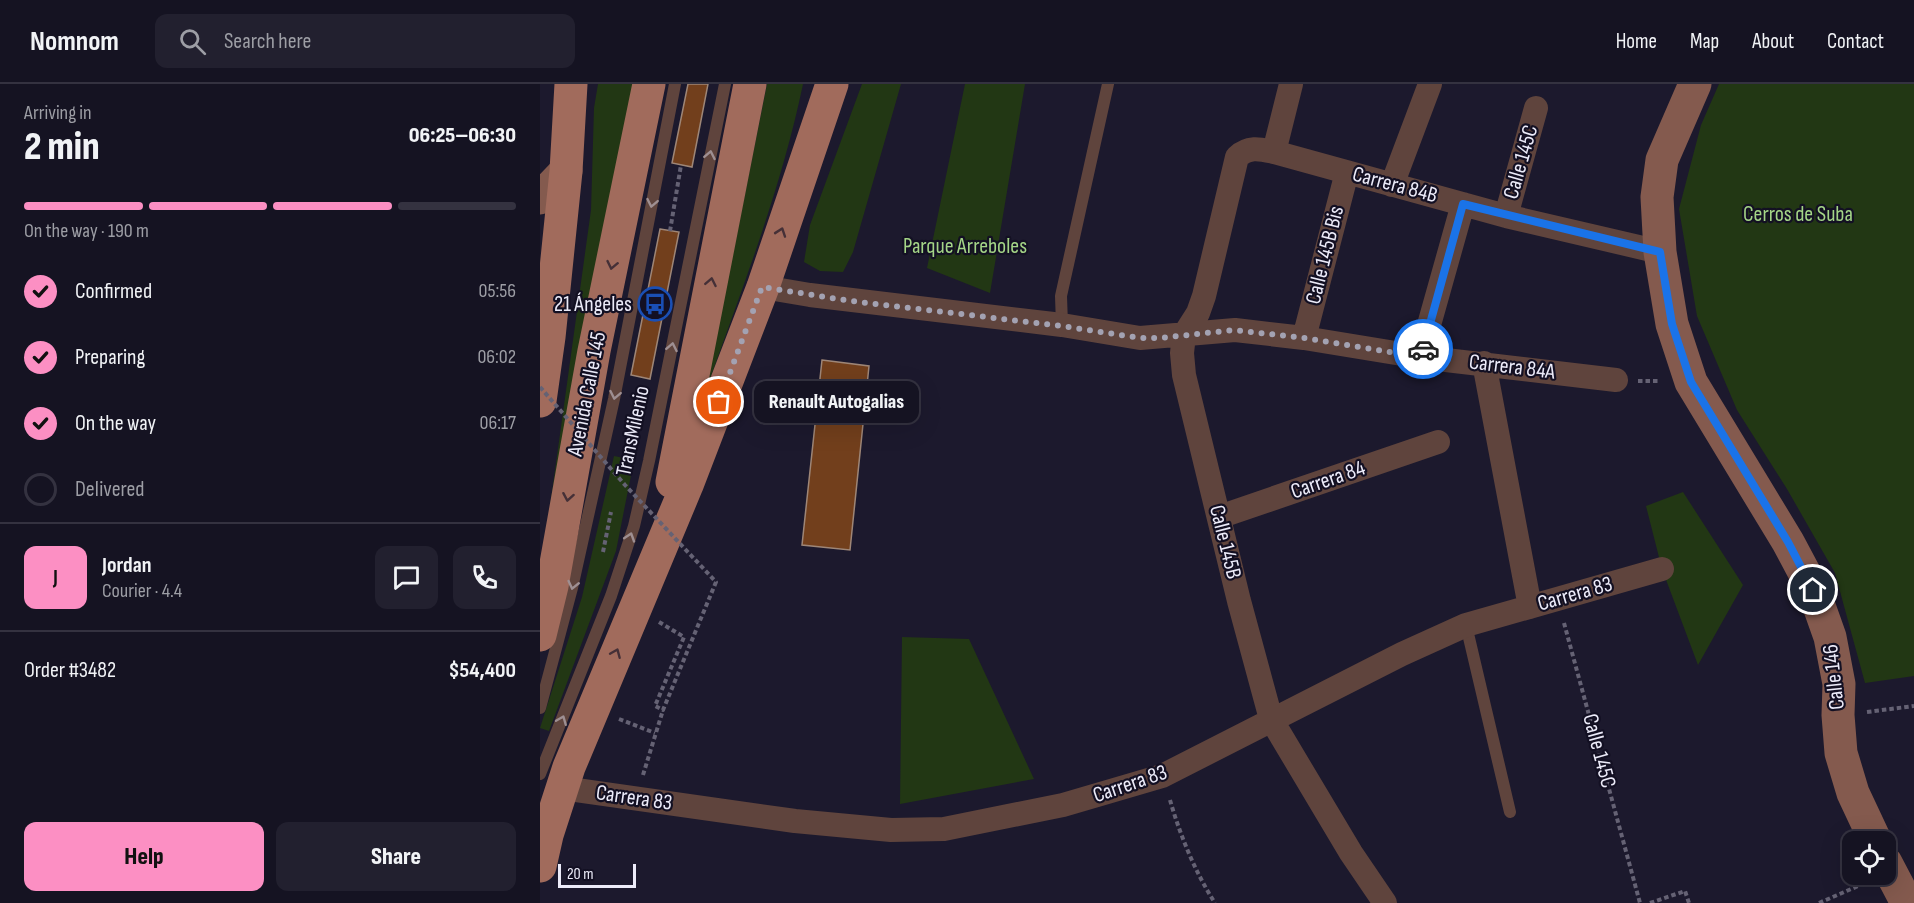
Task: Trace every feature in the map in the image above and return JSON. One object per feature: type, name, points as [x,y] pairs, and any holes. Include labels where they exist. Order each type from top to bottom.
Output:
[{"type":"main road","name":"Avenida Calle 145","points":[[540,634],[552,586],[594,351],[649,84]]},
{"type":"main road","points":[[652,565],[672,483],[750,84]]},
{"type":"main road","points":[[818,122],[824,84]]},
{"type":"main road","points":[[540,866],[547,835],[551,781],[569,767],[687,485],[762,287],[832,84]]},
{"type":"main road","name":"Avenida Calle 145","points":[[540,401],[544,322],[566,171],[572,93]]},
{"type":"street","points":[[1274,152],[1291,84]]},
{"type":"street","points":[[1392,185],[1430,84]]},
{"type":"street","name":"Calle 146","points":[[1693,85],[1662,160],[1657,197],[1660,252],[1672,324],[1691,382],[1788,542],[1813,590],[1830,637],[1839,684],[1838,715],[1841,753],[1853,792],[1871,831]]},
{"type":"street","name":"Calle 145C","points":[[1506,216],[1536,108]]},
{"type":"street","name":"Carrera 84B","points":[[1237,157],[1244,150],[1254,148],[1274,152],[1506,216],[1660,252]]},
{"type":"street","name":"Calle 145B","points":[[1237,157],[1204,296],[1198,313],[1184,335],[1182,352],[1184,375],[1239,601],[1271,719],[1351,854],[1385,903]]},
{"type":"street","points":[[540,198],[566,171]]},
{"type":"street","name":"Calle 145B Bis","points":[[1304,338],[1347,172]]},
{"type":"street","points":[[1420,357],[1463,204]]},
{"type":"street","name":"Carrera 84A","points":[[762,287],[820,297],[1062,326],[1140,338],[1234,330],[1304,338],[1420,357],[1616,380]]},
{"type":"street","points":[[1484,363],[1530,607]]},
{"type":"street","name":"Carrera 84","points":[[1219,517],[1438,442]]},
{"type":"street","name":"Carrera 83","points":[[551,781],[636,798],[795,821],[880,829],[944,829],[1063,805],[1162,776],[1271,719],[1466,625],[1662,569]]},
{"type":"street","points":[[1891,885],[1907,903]]},
{"type":"lane","name":"TransMilenio","points":[[540,708],[572,588],[614,399],[675,84]]},
{"type":"lane","name":"TransMilenio","points":[[551,781],[634,525],[725,84]]},
{"type":"lane","points":[[1062,326],[1061,296],[1108,84]]},
{"type":"lane","points":[[1466,625],[1510,812]]},
{"type":"path","points":[[670,231],[681,165]]},
{"type":"path","points":[[1616,380],[1691,382]]},
{"type":"path","points":[[540,387],[625,485],[717,582],[662,712],[636,798]]},
{"type":"path","points":[[616,486],[620,464]]},
{"type":"path","points":[[623,496],[625,485]]},
{"type":"path","points":[[603,554],[612,509]]},
{"type":"path","name":"Calle 145C","points":[[1558,599],[1640,903]]},
{"type":"path","points":[[652,619],[684,637],[655,706],[662,712]]},
{"type":"path","points":[[1838,715],[1914,706]]},
{"type":"path","points":[[613,717],[655,733]]},
{"type":"path","points":[[1162,776],[1178,828],[1206,890],[1215,903]]},
{"type":"path","points":[[1819,903],[1853,885]]},
{"type":"path","points":[[1650,903],[1685,891],[1689,903]]},
{"type":"green space","points":[[598,84],[637,84],[540,579],[591,210],[594,108]]},
{"type":"green space","points":[[767,84],[803,84],[772,201],[705,393]]},
{"type":"green space","points":[[862,84],[901,84],[853,252],[843,272],[820,271],[804,262],[810,225]]},
{"type":"green space","name":"Parque Arreboles","points":[[965,84],[1025,84],[990,293],[927,268]]},
{"type":"green space","name":"Cerros de Suba","points":[[1719,84],[1914,84],[1914,676],[1865,683],[1835,573],[1787,489],[1737,410],[1697,316],[1679,209],[1701,125]]},
{"type":"green space","points":[[614,456],[634,460],[616,551],[549,731],[540,728],[582,597]]},
{"type":"green space","points":[[1683,492],[1743,585],[1698,665],[1662,569],[1646,506]]},
{"type":"green space","points":[[902,637],[969,639],[1034,779],[900,804]]},
{"type":"building","points":[[688,84],[708,84],[692,167],[672,163]]},
{"type":"building","name":"21 Ángeles","points":[[660,229],[679,232],[650,379],[631,375]]},
{"type":"building","points":[[822,360],[869,366],[850,550],[802,545]]},
{"type":"way so far","points":[[719,402],[762,287],[810,296],[1062,326],[1140,338],[1234,330],[1304,338],[1420,357],[1423,349]]},
{"type":"place","name":"21 Ángeles","points":[[655,304]]},
{"type":"place","name":"Renault Autogalias","points":[[719,402]]},
{"type":"route","points":[[1423,349],[1463,204],[1660,252],[1672,324],[1691,382],[1788,542],[1813,590]]}]
